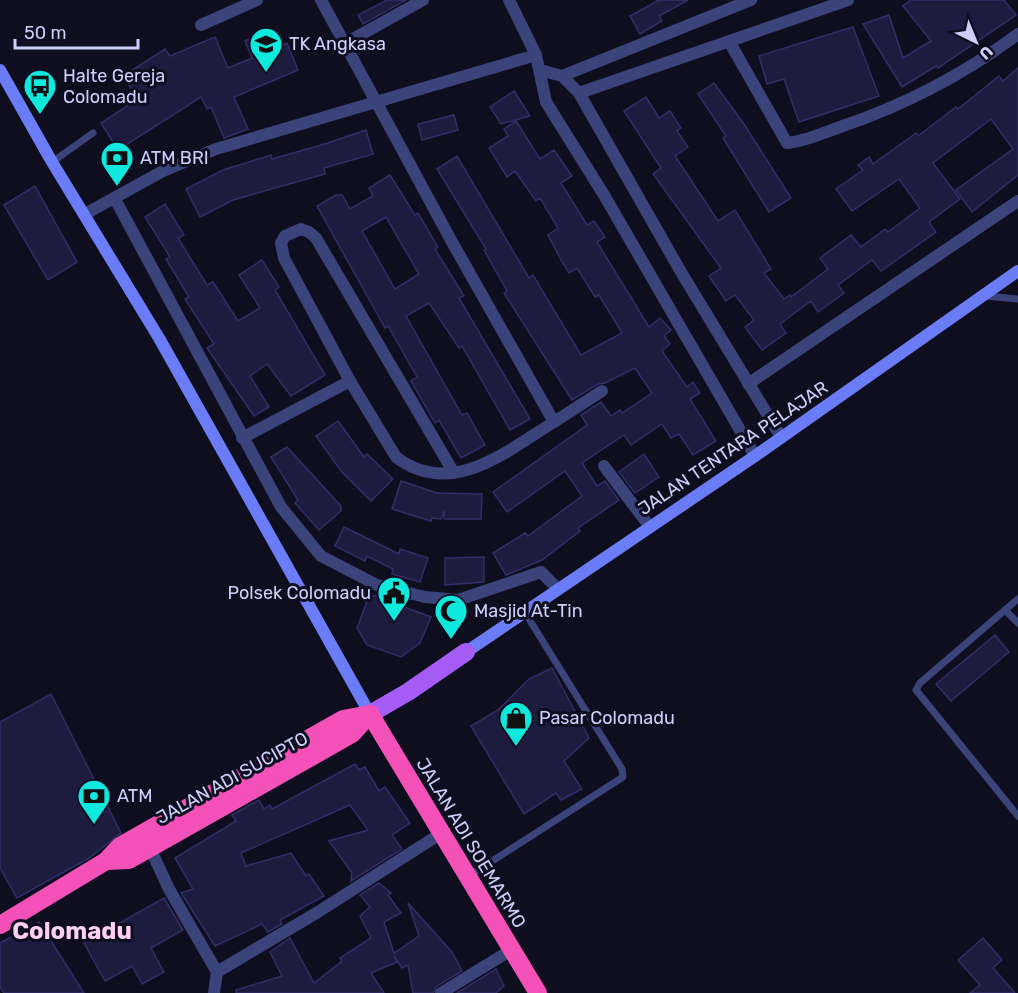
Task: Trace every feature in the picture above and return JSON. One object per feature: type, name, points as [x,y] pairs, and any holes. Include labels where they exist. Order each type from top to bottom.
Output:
[{"type":"highway","name":"JALAN ADI SOEMARMO","points":[[370,714],[440,834],[538,993]]},
{"type":"highway","name":"JALAN ADI SUCIPTO","points":[[106,861],[129,860],[352,734],[370,714]]},
{"type":"highway","name":"JALAN ADI SUCIPTO","points":[[0,925],[106,861],[120,846],[343,719],[370,714]]},
{"type":"main road","points":[[0,70],[52,162],[223,449],[370,714]]},
{"type":"main road","name":"JALAN TENTARA PELAJAR","points":[[466,652],[755,456],[1018,271]]},
{"type":"main road","name":"JALAN ADI SUCIPTO","points":[[370,714],[408,692],[466,652]]},
{"type":"street","points":[[201,25],[257,0]]},
{"type":"street","points":[[321,0],[554,422]]},
{"type":"street","points":[[344,44],[423,0]]},
{"type":"street","points":[[509,0],[536,55],[546,102],[604,195],[755,456]]},
{"type":"street","points":[[562,76],[751,0]]},
{"type":"street","points":[[579,93],[730,43],[848,0]]},
{"type":"street","points":[[730,43],[787,144],[869,117],[927,93],[1018,34]]},
{"type":"street","points":[[85,214],[163,171],[216,150],[536,55]]},
{"type":"street","points":[[540,70],[562,76],[579,93],[781,437]]},
{"type":"street","points":[[115,199],[242,438],[292,522],[321,556],[334,565],[377,585],[426,597],[458,600],[541,572],[558,589]]},
{"type":"street","points":[[748,384],[1018,201]]},
{"type":"street","points":[[454,473],[316,238],[301,229],[292,231],[281,243],[284,258],[350,381],[396,457],[438,475],[454,473],[476,469],[602,391]]},
{"type":"street","points":[[242,438],[350,381]]},
{"type":"street","points":[[604,466],[650,527]]},
{"type":"street","points":[[217,972],[318,912],[440,834]]},
{"type":"street","points":[[150,848],[169,889],[217,972],[214,993]]},
{"type":"street","points":[[441,993],[512,950]]},
{"type":"lane","points":[[52,162],[93,133]]},
{"type":"lane","points":[[983,296],[1018,299]]},
{"type":"lane","points":[[1018,599],[920,683],[916,690],[1018,816]]},
{"type":"lane","points":[[1005,610],[1018,623]]},
{"type":"lane","points":[[467,877],[623,777],[622,769],[525,611]]},
{"type":"building","points":[[387,0],[406,0],[363,24],[358,15]]},
{"type":"building","points":[[659,0],[688,0],[659,16],[662,21],[640,34],[630,16]]},
{"type":"building","points":[[911,0],[1004,0],[1016,15],[938,68],[936,66],[902,87],[863,24],[889,15],[903,58],[931,41],[903,6]]},
{"type":"building","points":[[853,27],[879,96],[799,122],[784,79],[767,84],[759,56]]},
{"type":"building","points":[[271,30],[278,47],[287,43],[298,70],[234,97],[248,129],[224,138],[211,107],[207,109],[201,97],[118,150],[101,123],[138,99],[123,76],[165,49],[170,56],[215,37],[228,68],[252,58],[245,41]]},
{"type":"building","points":[[1018,68],[1018,175],[972,212],[956,190],[1013,149],[991,119],[933,163],[960,199],[929,222],[936,232],[881,271],[872,260],[838,285],[844,293],[818,312],[811,301],[780,324],[786,333],[762,350],[745,327],[754,320],[735,295],[726,301],[709,276],[721,268],[653,174],[661,168],[624,111],[646,97],[659,118],[670,111],[681,128],[677,131],[688,147],[675,156],[718,221],[735,210],[771,269],[764,273],[784,299],[790,295],[791,297],[828,269],[820,258],[851,235],[861,247],[885,229],[888,232],[920,208],[899,179],[852,211],[836,189],[863,170],[858,165],[869,157],[873,164],[916,133],[918,136],[956,107],[958,109],[999,76],[1003,81]]},
{"type":"building","points":[[714,83],[744,124],[791,198],[769,212],[723,138],[726,136],[698,94]]},
{"type":"building","points":[[514,91],[530,116],[501,124],[490,107]]},
{"type":"building","points":[[454,115],[458,130],[422,140],[418,124]]},
{"type":"building","points":[[516,121],[540,159],[554,150],[572,176],[561,183],[587,225],[594,221],[605,237],[597,242],[649,327],[660,318],[671,330],[664,336],[670,344],[662,351],[687,387],[693,382],[700,393],[690,399],[716,441],[693,455],[679,434],[671,438],[662,424],[631,445],[624,435],[582,463],[597,486],[605,481],[619,500],[578,528],[580,531],[542,560],[506,575],[493,553],[525,533],[528,536],[582,496],[565,471],[507,512],[493,492],[587,425],[581,415],[601,402],[611,416],[620,410],[622,413],[652,393],[635,368],[605,383],[598,384],[572,400],[504,293],[507,291],[484,250],[486,249],[437,169],[457,156],[529,278],[533,275],[581,355],[622,333],[599,295],[595,297],[577,268],[569,273],[561,260],[548,235],[558,228],[540,198],[536,201],[515,171],[507,177],[489,148],[508,136],[504,129]]},
{"type":"building","points":[[366,130],[373,154],[324,168],[325,174],[233,200],[200,217],[186,189],[223,170],[271,155],[272,159]]},
{"type":"building","points":[[390,175],[415,215],[418,213],[438,247],[435,249],[464,296],[459,298],[530,419],[510,430],[462,346],[459,348],[429,303],[406,316],[462,415],[467,413],[485,445],[461,458],[439,420],[435,423],[411,381],[417,377],[388,326],[385,328],[317,206],[336,195],[342,195],[350,209],[373,196],[369,188]],"holes":[[[386,217],[419,274],[395,289],[362,231]]]},
{"type":"building","points":[[35,186],[77,262],[48,280],[4,205]]},
{"type":"building","points":[[165,204],[184,235],[178,238],[207,285],[213,282],[238,321],[260,308],[239,275],[262,260],[279,287],[275,290],[325,375],[291,396],[267,364],[250,376],[269,407],[254,416],[207,348],[214,344],[185,299],[189,297],[166,259],[170,257],[145,217]]},
{"type":"building","points":[[338,421],[364,457],[367,454],[393,479],[371,501],[341,471],[316,436]]},
{"type":"building","points":[[287,447],[341,506],[341,511],[319,530],[295,503],[298,500],[271,457]]},
{"type":"building","points":[[644,454],[659,477],[635,493],[619,472]]},
{"type":"building","points":[[401,481],[437,493],[482,494],[481,519],[444,519],[444,511],[441,519],[432,518],[431,521],[392,509]]},
{"type":"building","points":[[344,527],[399,554],[400,549],[428,558],[420,582],[392,574],[393,569],[367,556],[365,561],[335,546]]},
{"type":"building","points":[[484,557],[484,582],[445,585],[445,558]]},
{"type":"building","name":"Polsek Colomadu","points":[[370,594],[431,617],[420,643],[401,657],[367,645],[357,628]]},
{"type":"building","points":[[995,635],[1009,652],[951,701],[936,684]]},
{"type":"building","points":[[552,668],[589,738],[564,761],[582,789],[561,800],[556,793],[524,814],[471,726],[498,710],[529,679]]},
{"type":"building","points":[[51,694],[121,833],[89,858],[17,898],[0,868],[0,722]]},
{"type":"building","points":[[355,764],[359,770],[365,767],[379,791],[385,787],[410,823],[392,835],[402,849],[351,881],[352,873],[329,841],[368,830],[350,805],[241,853],[246,866],[291,853],[306,876],[309,874],[324,896],[280,920],[282,924],[268,932],[262,924],[215,946],[181,893],[193,889],[175,858],[236,821],[232,815],[259,800],[264,809],[270,805],[272,809]]},
{"type":"building","points":[[379,883],[391,893],[388,895],[401,913],[384,922],[394,953],[419,936],[408,903],[452,952],[462,971],[437,986],[433,993],[413,993],[408,965],[402,968],[394,956],[397,962],[371,973],[384,993],[236,993],[236,990],[282,976],[270,952],[290,938],[314,983],[342,961],[340,958],[371,938],[360,916],[370,907],[360,895]]},
{"type":"building","points":[[164,898],[183,930],[151,948],[164,972],[142,984],[132,966],[105,981],[84,943]]},
{"type":"building","points":[[39,922],[84,993],[4,993],[0,987],[0,943]]},
{"type":"building","points":[[983,938],[1002,960],[993,968],[1015,993],[970,993],[980,985],[958,960]]},
{"type":"building","points":[[496,969],[504,986],[496,993],[457,993]]},
{"type":"place","name":"TK Angkasa","points":[[266,73]]},
{"type":"place","name":"Halte Gereja Colomadu","points":[[40,115]]},
{"type":"place","name":"ATM BRI","points":[[117,187]]},
{"type":"place","name":"Polsek Colomadu","points":[[394,622]]},
{"type":"place","name":"Masjid At-Tin","points":[[451,640]]},
{"type":"place","name":"Pasar Colomadu","points":[[516,747]]},
{"type":"place","name":"ATM","points":[[94,825]]},
{"type":"district","name":"Colomadu","points":[[72,931]]}]
